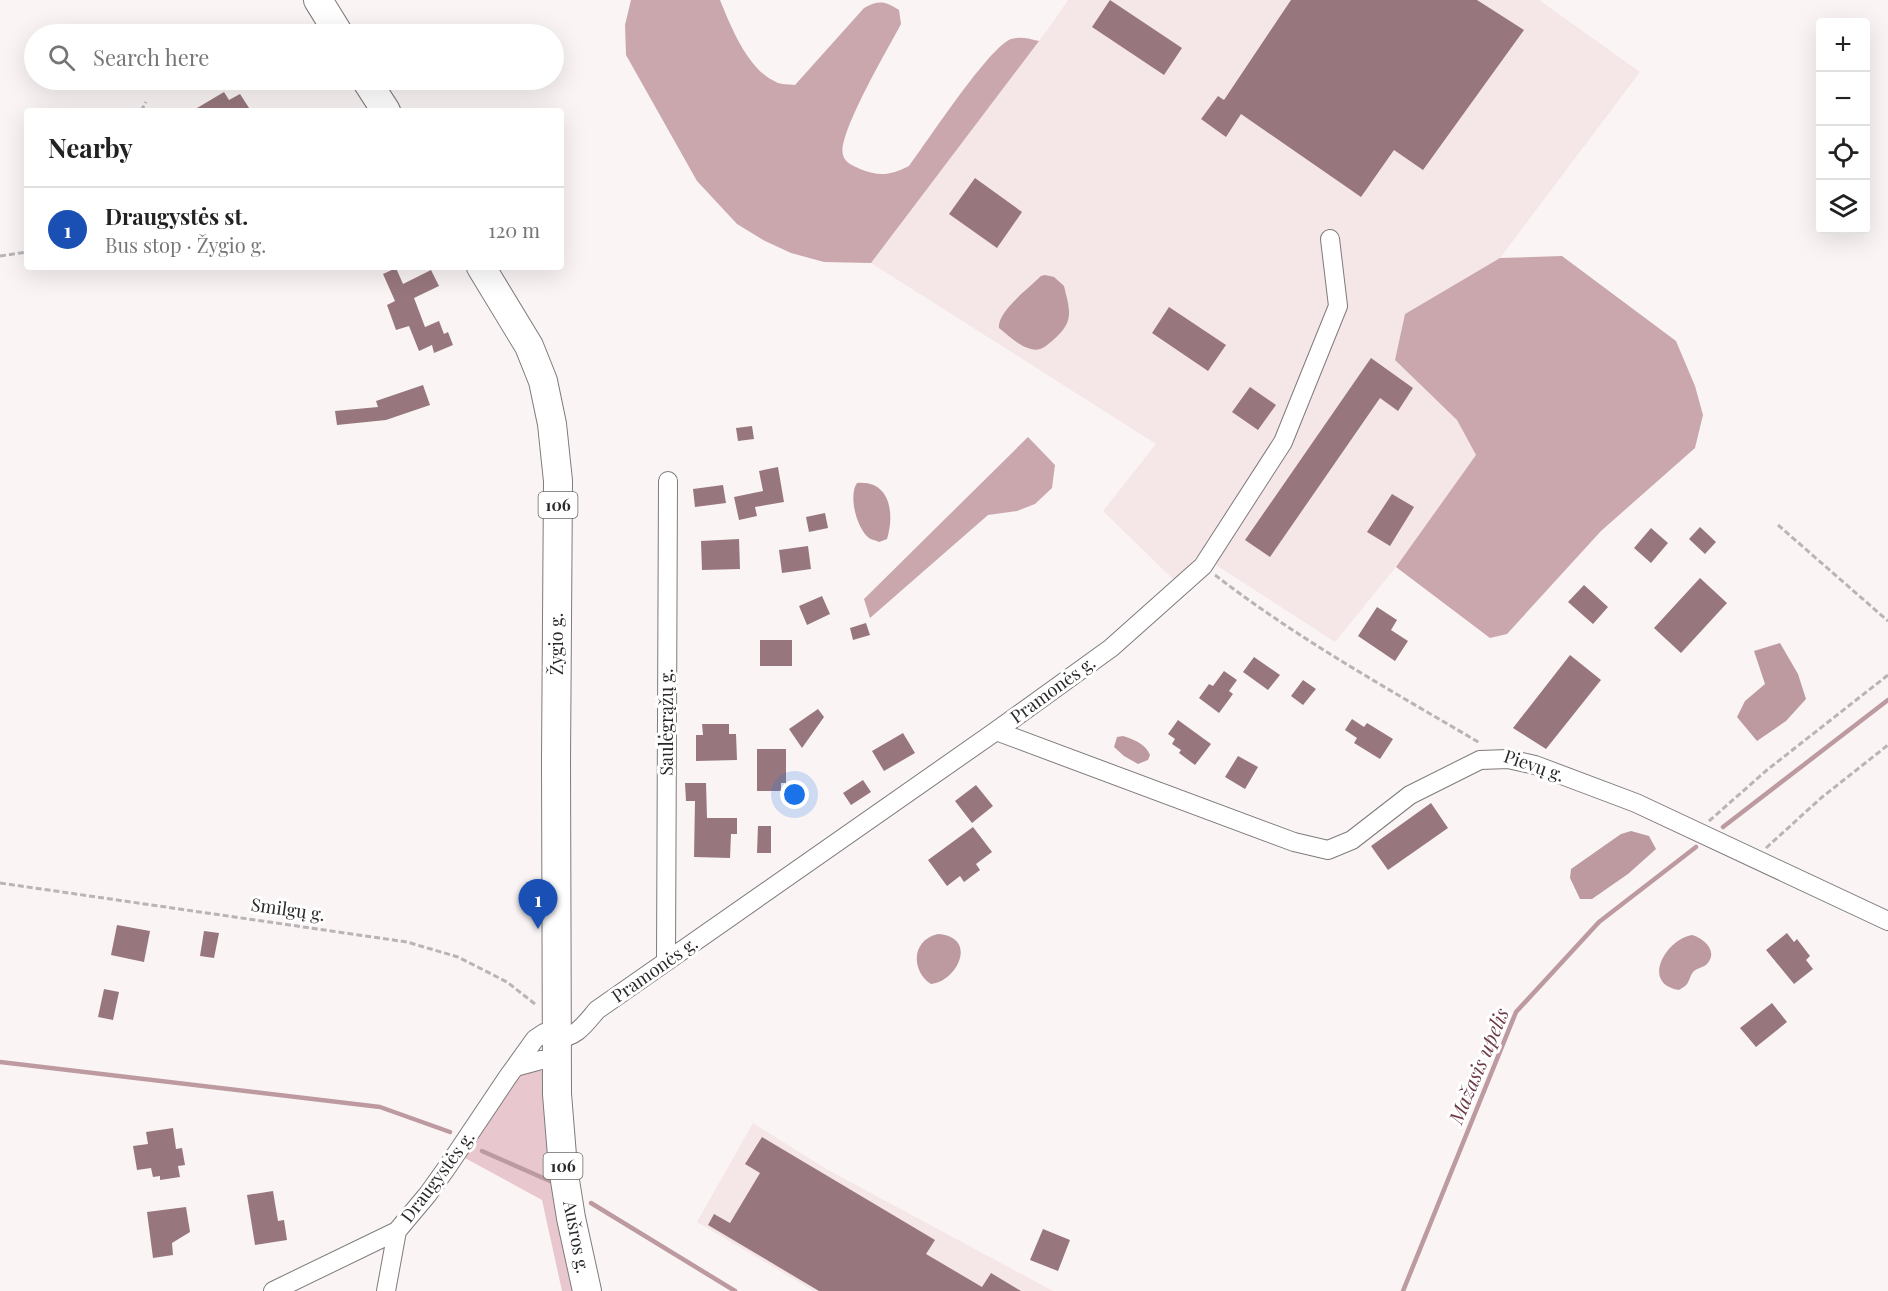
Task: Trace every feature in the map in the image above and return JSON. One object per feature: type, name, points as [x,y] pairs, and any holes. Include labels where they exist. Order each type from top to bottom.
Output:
[{"type":"main road","points":[[318,0],[333,24]]},
{"type":"main road","points":[[372,90],[384,108]]},
{"type":"main road","name":"Žygio g.","points":[[483,270],[529,345],[540,373],[552,424],[557,470],[556,1036]]},
{"type":"main road","name":"Aušros g.","points":[[556,1036],[558,1113],[563,1168],[587,1291]]},
{"type":"street","name":"Pramonės g.","points":[[556,1036],[568,1038],[577,1032],[597,1010],[1111,648],[1203,566],[1283,442],[1338,306],[1330,239]]},
{"type":"street","name":"Saulėgrąžų g.","points":[[666,962],[668,481]]},
{"type":"street","points":[[996,731],[1294,842],[1328,850],[1352,840],[1410,795],[1480,760],[1508,759]]},
{"type":"street","name":"Pievų g.","points":[[1508,759],[1535,765],[1636,803],[1888,921]]},
{"type":"street","points":[[515,1067],[541,1060],[556,1036],[597,1010]]},
{"type":"street","name":"Draugystės g.","points":[[273,1291],[397,1231],[448,1166],[535,1039],[544,1033],[556,1036]]},
{"type":"street","points":[[386,1291],[397,1231]]},
{"type":"path","points":[[143,108],[146,102]]},
{"type":"path","points":[[0,256],[24,252]]},
{"type":"path","points":[[1778,525],[1888,621]]},
{"type":"path","name":"Pievų g.","points":[[1203,566],[1268,614],[1356,670],[1508,759]]},
{"type":"path","points":[[1696,832],[1767,770],[1888,675]]},
{"type":"path","points":[[1754,859],[1821,798],[1888,745]]},
{"type":"path","name":"Smilgų g.","points":[[0,883],[407,942],[458,957],[507,982],[533,1003],[556,1036]]},
{"type":"shaded area","points":[[631,0],[720,0],[742,47],[757,68],[778,83],[795,85],[864,8],[882,3],[899,10],[901,24],[856,111],[843,145],[843,155],[848,162],[860,169],[880,174],[891,173],[909,166],[974,76],[1001,46],[1015,38],[1039,41],[871,263],[824,262],[791,253],[737,224],[697,181],[626,55],[625,25]]},
{"type":"shaded area","points":[[1068,0],[1539,0],[1640,72],[1500,258],[1405,314],[1395,360],[1457,420],[1476,455],[1396,567],[1335,642],[1199,554],[1175,581],[1103,511],[1156,444],[871,263]]},
{"type":"shaded area","points":[[1562,256],[1676,341],[1695,386],[1703,415],[1695,448],[1601,531],[1507,634],[1490,638],[1396,567],[1476,455],[1457,420],[1395,360],[1405,314],[1500,258]]},
{"type":"shaded area","points":[[1041,276],[1054,277],[1064,286],[1069,316],[1059,334],[1045,347],[1034,350],[1022,346],[999,328],[1008,308]]},
{"type":"shaded area","points":[[1028,437],[1055,465],[1052,488],[1035,504],[1017,511],[988,515],[870,618],[864,599]]},
{"type":"shaded area","points":[[857,483],[868,483],[877,487],[887,500],[890,519],[887,539],[879,542],[871,539],[861,527],[855,512],[853,496]]},
{"type":"shaded area","points":[[1780,643],[1798,674],[1806,699],[1786,721],[1757,741],[1737,717],[1745,701],[1765,684],[1754,651]]},
{"type":"shaded area","points":[[1123,736],[1135,740],[1146,748],[1150,755],[1148,760],[1138,764],[1114,747],[1117,737]]},
{"type":"shaded area","points":[[1631,831],[1649,836],[1656,849],[1628,874],[1592,899],[1580,899],[1570,878],[1571,869],[1621,834]]},
{"type":"shaded area","points":[[938,934],[951,937],[958,943],[961,951],[960,959],[949,976],[931,984],[920,972],[917,956],[923,943],[929,937]]},
{"type":"shaded area","points":[[1692,935],[1701,939],[1708,946],[1710,959],[1706,965],[1694,971],[1687,984],[1679,990],[1667,986],[1661,979],[1659,971],[1661,962],[1674,944]]},
{"type":"shaded area","points":[[542,1071],[547,1078],[577,1291],[562,1291],[542,1200],[463,1157],[520,1075]]},
{"type":"shaded area","points":[[753,1123],[828,1170],[1053,1291],[814,1291],[697,1222]]},
{"type":"building","points":[[1110,0],[1182,48],[1164,75],[1092,27]]},
{"type":"building","points":[[1291,0],[1477,0],[1524,30],[1423,170],[1394,150],[1361,197],[1241,114],[1226,137],[1201,119],[1218,96],[1224,100]]},
{"type":"building","points":[[224,92],[229,100],[240,94],[249,108],[197,108]]},
{"type":"building","points":[[975,178],[1022,212],[997,248],[949,214]]},
{"type":"building","points":[[397,270],[403,284],[431,270],[439,286],[414,298],[425,327],[439,321],[444,334],[448,332],[453,345],[434,353],[432,345],[419,351],[409,326],[396,330],[387,305],[395,301],[383,274]]},
{"type":"building","points":[[1169,307],[1226,345],[1208,371],[1152,333]]},
{"type":"building","points":[[1371,358],[1413,388],[1398,411],[1380,398],[1270,557],[1245,540]]},
{"type":"building","points":[[423,385],[430,405],[386,420],[337,425],[335,411],[378,407],[376,401]]},
{"type":"building","points":[[1250,387],[1276,405],[1258,430],[1232,412]]},
{"type":"building","points":[[752,426],[754,439],[738,441],[736,428]]},
{"type":"building","points":[[778,467],[784,502],[755,507],[757,516],[739,520],[734,497],[763,491],[759,471]]},
{"type":"building","points":[[723,485],[726,503],[695,507],[693,489]]},
{"type":"building","points":[[1392,494],[1414,507],[1390,546],[1367,532]]},
{"type":"building","points":[[825,513],[828,528],[809,532],[806,517]]},
{"type":"building","points":[[1700,527],[1716,542],[1705,554],[1689,539]]},
{"type":"building","points":[[1651,528],[1668,543],[1651,563],[1634,548]]},
{"type":"building","points":[[739,539],[740,569],[702,570],[701,541]]},
{"type":"building","points":[[808,546],[811,569],[782,573],[779,550]]},
{"type":"building","points":[[1700,578],[1727,603],[1681,653],[1654,628]]},
{"type":"building","points":[[1584,585],[1608,607],[1593,624],[1568,602]]},
{"type":"building","points":[[822,596],[830,614],[807,625],[799,606]]},
{"type":"building","points":[[1377,607],[1397,620],[1391,630],[1408,641],[1395,661],[1358,636]]},
{"type":"building","points":[[866,623],[870,635],[853,640],[850,628]]},
{"type":"building","points":[[760,640],[792,640],[792,666],[760,666]]},
{"type":"building","points":[[1570,655],[1601,680],[1546,749],[1513,728]]},
{"type":"building","points":[[1254,657],[1280,675],[1268,690],[1243,672]]},
{"type":"building","points":[[1224,671],[1237,680],[1229,691],[1233,694],[1219,713],[1199,698],[1209,684],[1213,686]]},
{"type":"building","points":[[1303,680],[1316,689],[1303,705],[1291,696]]},
{"type":"building","points":[[818,709],[824,717],[802,748],[789,729]]},
{"type":"building","points":[[1352,719],[1364,727],[1367,723],[1393,739],[1380,759],[1354,743],[1357,738],[1345,730]]},
{"type":"building","points":[[1178,720],[1211,744],[1195,765],[1179,753],[1181,750],[1172,744],[1175,739],[1168,734]]},
{"type":"building","points":[[702,724],[729,724],[729,734],[736,734],[737,760],[696,761],[696,735],[703,735]]},
{"type":"building","points":[[903,733],[915,753],[884,771],[872,751]]},
{"type":"building","points":[[757,749],[786,749],[786,783],[781,783],[781,791],[757,791]]},
{"type":"building","points":[[1238,756],[1258,767],[1245,789],[1225,777]]},
{"type":"building","points":[[863,780],[871,792],[851,805],[843,793]]},
{"type":"building","points":[[685,783],[706,783],[707,818],[737,818],[737,834],[731,834],[730,858],[694,857],[695,801],[686,801]]},
{"type":"building","points":[[976,785],[993,806],[972,823],[955,801]]},
{"type":"building","points":[[1431,803],[1448,828],[1388,870],[1371,846]]},
{"type":"building","points":[[758,826],[771,826],[771,853],[757,853]]},
{"type":"building","points":[[973,827],[992,852],[976,864],[980,870],[964,882],[960,876],[947,886],[928,860]]},
{"type":"building","points":[[117,925],[150,931],[144,962],[111,955]]},
{"type":"building","points":[[204,931],[219,933],[214,958],[200,956]]},
{"type":"building","points":[[1787,933],[1794,942],[1797,939],[1810,956],[1806,960],[1813,969],[1794,984],[1766,950]]},
{"type":"building","points":[[104,989],[119,992],[113,1020],[98,1017]]},
{"type":"building","points":[[1772,1003],[1787,1022],[1756,1047],[1740,1028]]},
{"type":"building","points":[[173,1128],[176,1149],[182,1148],[185,1165],[178,1166],[180,1177],[160,1180],[160,1176],[153,1177],[151,1168],[137,1170],[133,1146],[148,1144],[146,1132]]},
{"type":"building","points":[[762,1137],[935,1240],[926,1254],[982,1287],[991,1273],[1021,1291],[819,1291],[708,1225],[714,1214],[730,1223],[760,1173],[745,1164]]},
{"type":"building","points":[[273,1191],[278,1221],[284,1220],[287,1240],[255,1245],[247,1195]]},
{"type":"building","points":[[186,1207],[190,1232],[172,1243],[173,1255],[153,1258],[147,1212]]},
{"type":"building","points":[[1043,1229],[1070,1240],[1058,1271],[1030,1260]]},
{"type":"waterway","name":"Mažasis upelis","points":[[1723,827],[1888,700]]},
{"type":"waterway","name":"Mažasis upelis","points":[[1403,1291],[1516,1012],[1599,922],[1696,847]]},
{"type":"waterway","points":[[0,1062],[380,1107],[450,1132]]},
{"type":"waterway","points":[[482,1151],[550,1181]]},
{"type":"waterway","points":[[591,1203],[735,1291]]},
{"type":"place","name":"Draugystės st.","points":[[538,929]]}]
